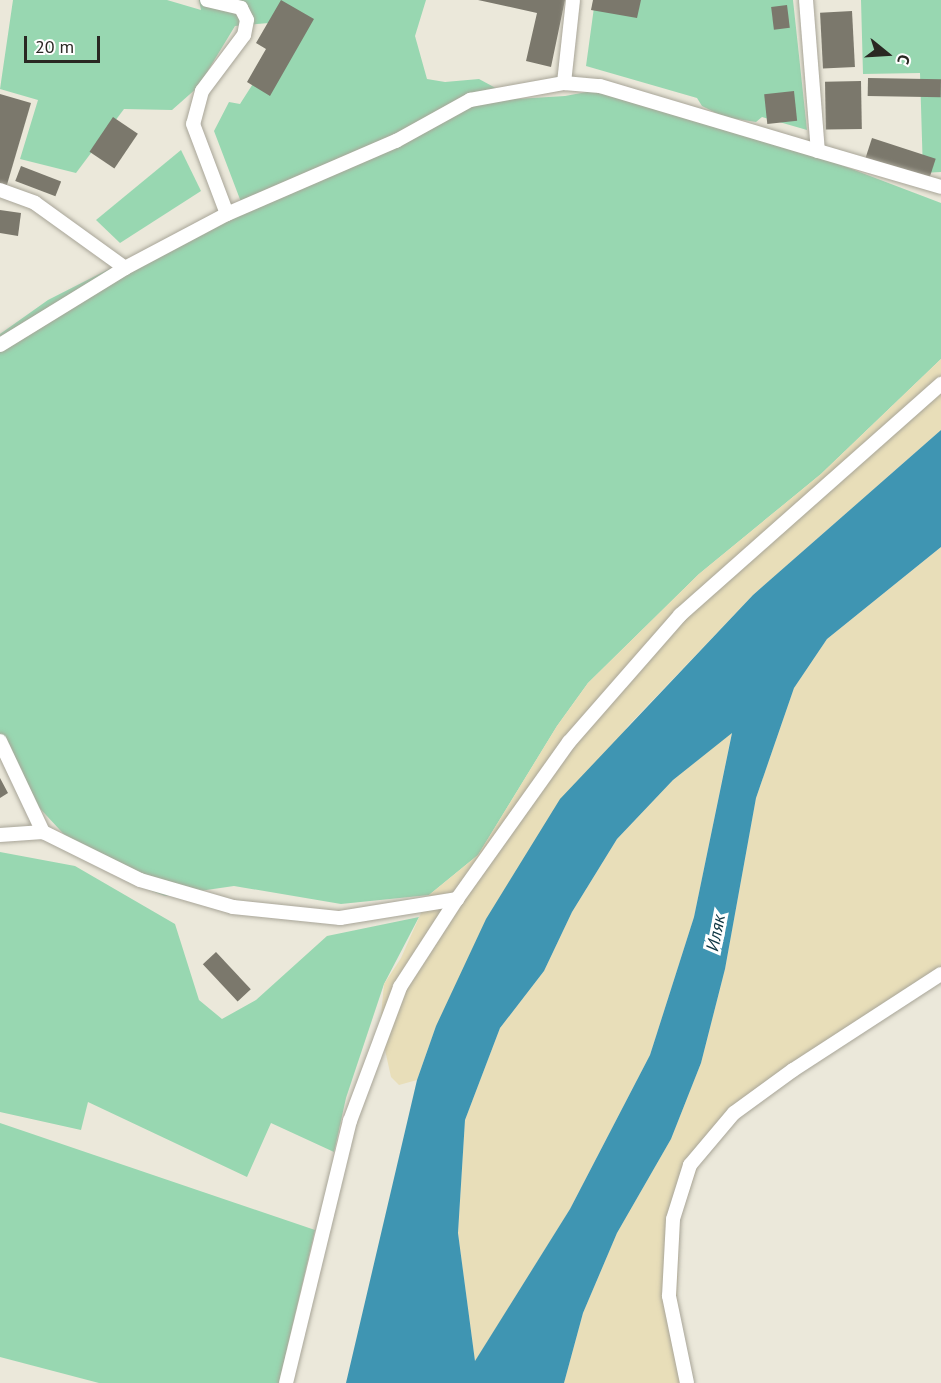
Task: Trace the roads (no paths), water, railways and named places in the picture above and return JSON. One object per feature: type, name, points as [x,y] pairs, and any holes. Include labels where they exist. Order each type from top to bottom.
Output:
[{"type":"lane","points":[[207,0],[241,8],[247,20],[244,35],[202,91],[193,124],[227,214]]},
{"type":"lane","points":[[564,83],[573,0]]},
{"type":"lane","points":[[806,0],[818,151]]},
{"type":"lane","points":[[0,345],[125,268],[227,214],[396,141],[470,100],[564,83],[600,86],[941,188]]},
{"type":"lane","points":[[0,190],[35,203],[125,268]]},
{"type":"lane","points":[[286,1383],[350,1121],[400,987],[457,899],[569,742],[680,615],[941,384]]},
{"type":"lane","points":[[0,741],[43,832]]},
{"type":"lane","points":[[0,835],[43,832],[140,880],[232,908],[340,918],[457,899]]},
{"type":"lane","points":[[687,1383],[669,1296],[673,1219],[690,1165],[734,1113],[793,1070],[941,974]]},
{"type":"water","name":"Иляк","points":[[941,430],[941,547],[827,639],[794,688],[756,798],[725,969],[701,1063],[671,1139],[617,1233],[583,1313],[564,1383],[346,1383],[417,1080],[436,1026],[486,919],[560,799],[753,595]],"holes":[[[732,733],[694,917],[650,1055],[570,1209],[475,1361],[458,1233],[465,1120],[500,1028],[544,971],[572,912],[617,839],[673,780]]]}]
